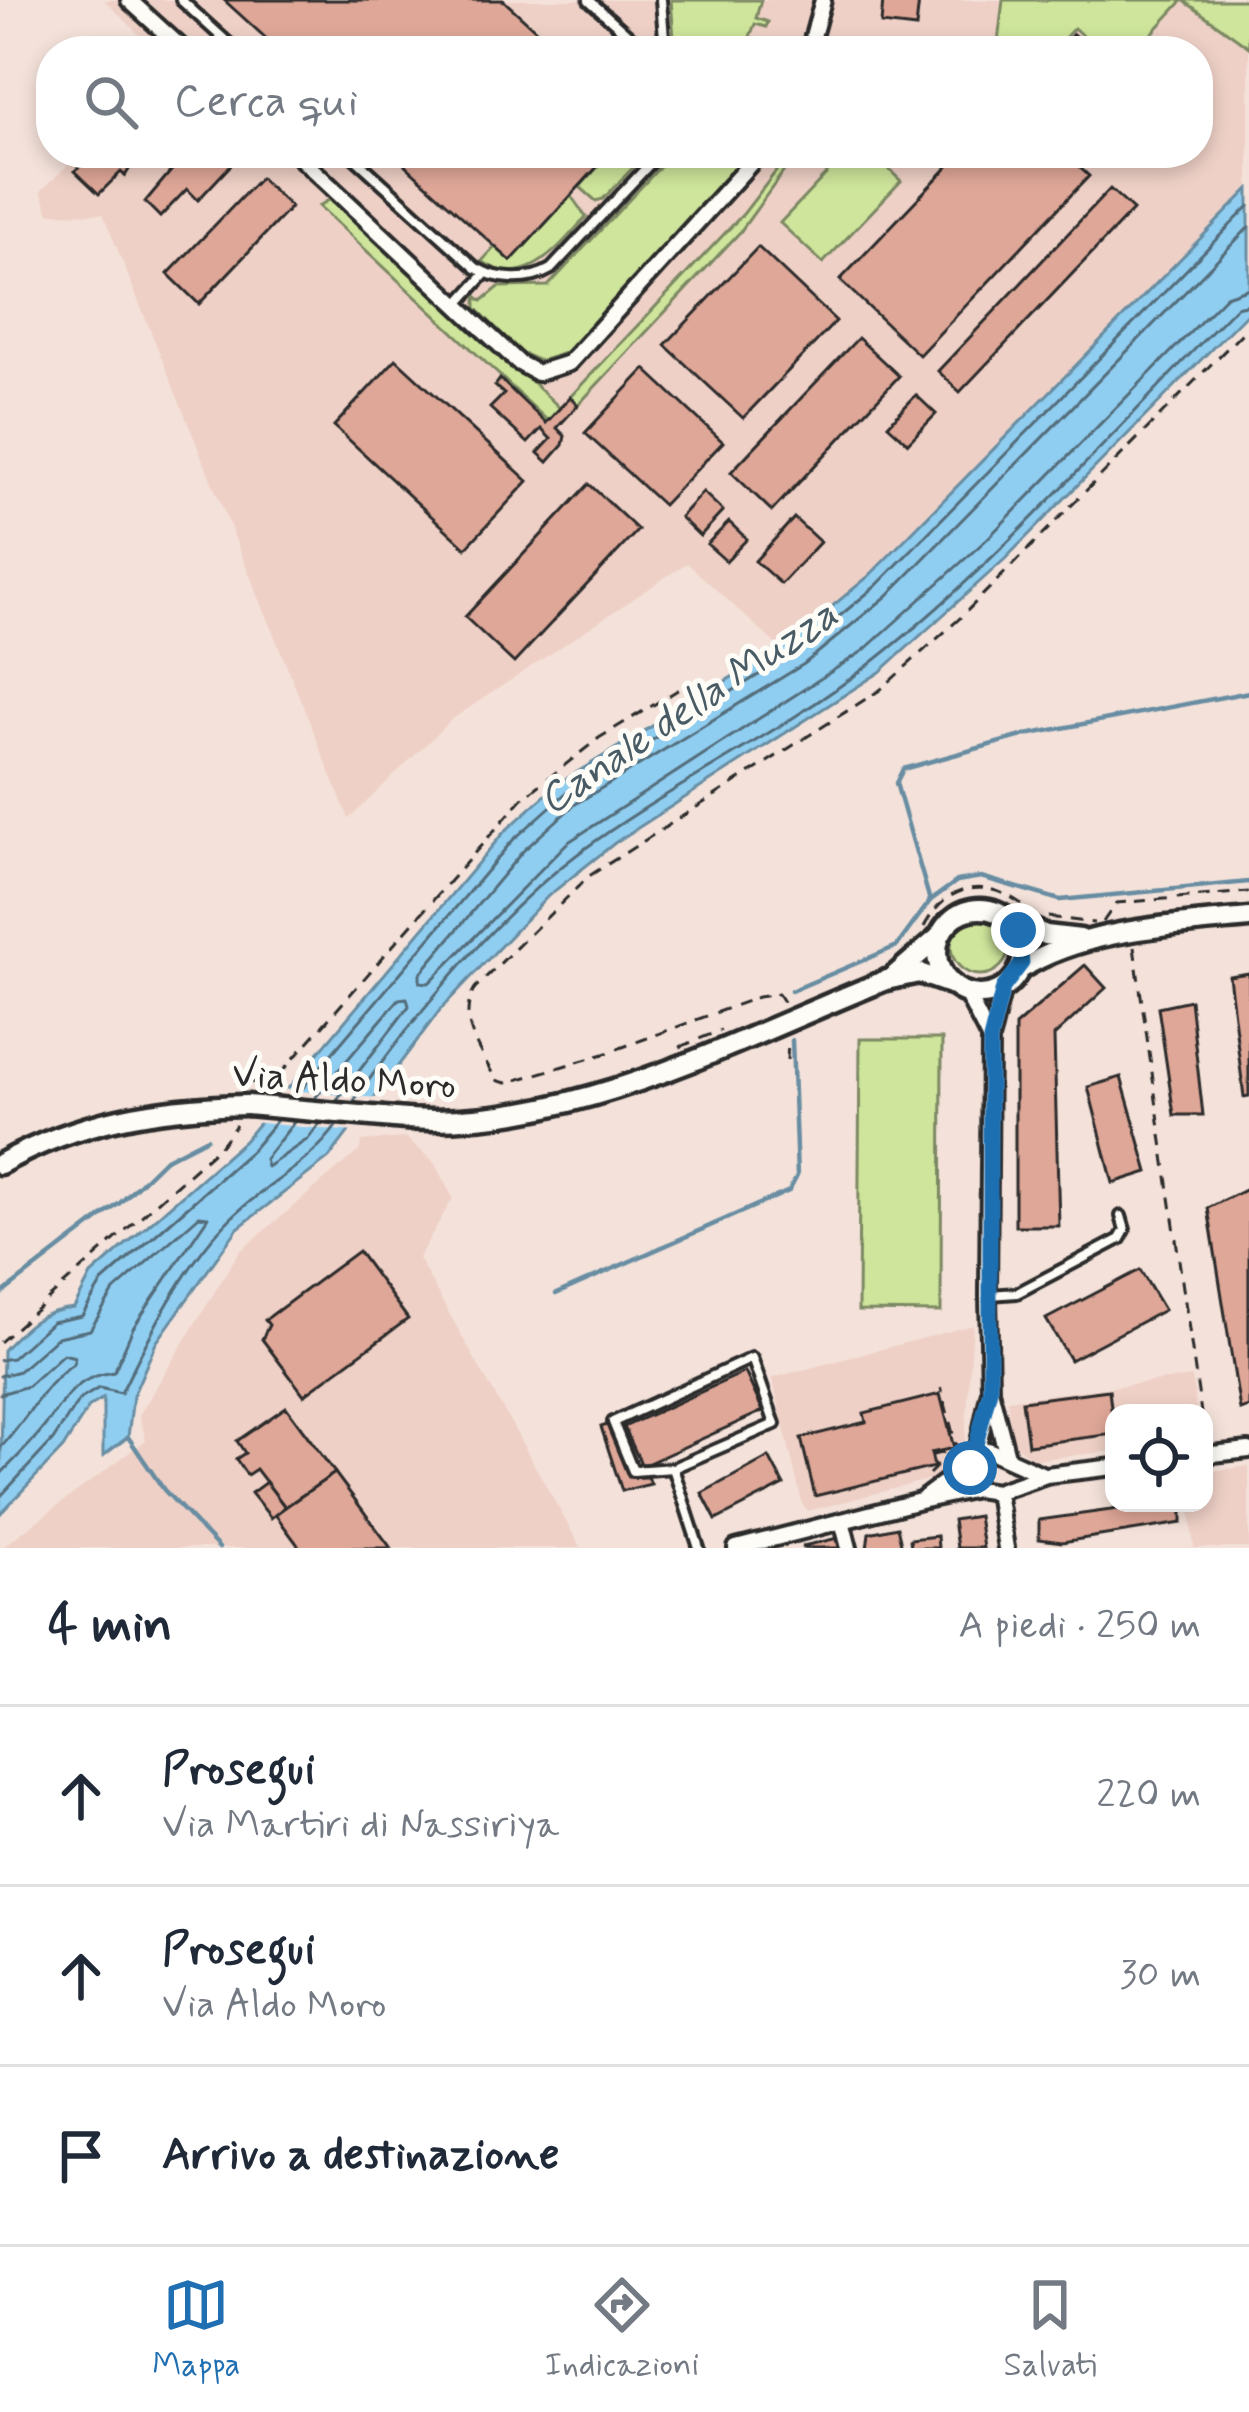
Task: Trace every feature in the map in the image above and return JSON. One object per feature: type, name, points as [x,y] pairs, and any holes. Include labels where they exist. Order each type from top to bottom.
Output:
[{"type":"street","points":[[129,0],[168,36]]},
{"type":"street","points":[[813,36],[823,0]]},
{"type":"street","points":[[311,168],[527,369],[559,369],[749,168]]},
{"type":"street","name":"Via Aldo Moro","points":[[886,980],[939,938],[963,911],[991,910],[1046,935],[1096,940]]},
{"type":"street","points":[[1007,917],[1022,938],[1019,970]]},
{"type":"street","name":"Via Aldo Moro","points":[[0,1164],[106,1118],[254,1098],[435,1123],[532,1114],[626,1084],[886,980],[919,973],[986,995],[1003,988],[1019,970],[1058,950],[1249,918]]},
{"type":"street","points":[[939,938],[940,968],[960,989],[990,1040]]},
{"type":"street","points":[[1003,988],[990,1040],[988,1295],[990,1390],[1012,1475],[1000,1490],[1006,1548]]},
{"type":"street","points":[[979,1489],[970,1475],[990,1390]]},
{"type":"street","points":[[925,1497],[975,1458],[993,1450],[1046,1475]]},
{"type":"street","points":[[1213,1454],[1249,1450]]},
{"type":"street","points":[[735,1548],[925,1497],[1000,1490],[1046,1475],[1105,1468]]},
{"type":"street","points":[[842,1521],[849,1548]]},
{"type":"lane","points":[[182,0],[221,36]]},
{"type":"lane","points":[[589,0],[629,36]]},
{"type":"lane","points":[[662,0],[664,36]]},
{"type":"lane","points":[[367,168],[485,274],[527,277],[551,269],[646,168]]},
{"type":"lane","points":[[458,304],[485,274]]},
{"type":"lane","points":[[988,1295],[1017,1293],[1120,1239],[1125,1230],[1121,1216]]},
{"type":"lane","points":[[752,1358],[775,1424],[673,1468],[633,1471],[613,1422],[752,1358]]},
{"type":"lane","points":[[673,1468],[699,1548]]},
{"type":"path","points":[[784,1005],[778,994],[758,997],[604,1054],[506,1083],[496,1079],[467,1024],[466,1011],[475,988],[590,875],[880,690],[959,620],[1249,326]]},
{"type":"path","points":[[271,1084],[237,1082],[254,1098],[271,1084],[522,799],[599,738],[681,688]]},
{"type":"path","points":[[1096,940],[1116,903],[1249,892]]},
{"type":"path","points":[[1136,947],[1200,1404]]},
{"type":"path","points":[[680,1046],[722,1030]]},
{"type":"path","points":[[0,1342],[220,1146],[236,1124]]},
{"type":"path","points":[[925,1497],[933,1455],[957,1449],[941,1388]]},
{"type":"shaded area","points":[[104,0],[1249,0],[1249,216],[793,660],[687,563],[451,720],[349,819],[103,214],[49,213],[41,191],[65,168],[1213,168],[1213,36],[141,36]]},
{"type":"shaded area","points":[[406,1138],[434,1162],[453,1198],[418,1258],[581,1548],[1,1548],[146,1440],[139,1415],[239,1252],[359,1151],[362,1141]]},
{"type":"shaded area","points":[[973,1325],[964,1457],[931,1479],[808,1511],[772,1378]]},
{"type":"shaded area","points":[[1192,1377],[1196,1404],[1105,1404],[1105,1452],[1033,1460],[1012,1442],[1007,1400]]},
{"type":"shaded area","points":[[1249,1466],[1249,1548],[1194,1548],[1190,1512],[1213,1512],[1213,1471]]},
{"type":"green space","points":[[671,0],[761,0],[756,18],[768,22],[766,27],[755,24],[750,36],[674,36]]},
{"type":"green space","points":[[1003,0],[1183,0],[1150,36],[1083,36],[1074,28],[1066,36],[999,36]]},
{"type":"green space","points":[[1183,0],[1249,0],[1249,47]]},
{"type":"green space","points":[[597,168],[633,168],[603,199],[596,201],[580,187]]},
{"type":"green space","points":[[659,168],[734,168],[565,353],[540,361],[520,352],[476,308],[476,296],[482,301],[499,287],[548,286]]},
{"type":"green space","points":[[778,168],[786,168],[740,232],[578,405],[570,397],[744,213]]},
{"type":"green space","points":[[832,168],[888,168],[901,181],[823,263],[780,223]]},
{"type":"green space","points":[[571,196],[586,217],[540,262],[512,272],[482,261],[495,247],[511,261]]},
{"type":"green space","points":[[329,200],[342,204],[560,408],[548,421],[319,206]]},
{"type":"green space","points":[[980,917],[1001,925],[1009,946],[1001,967],[980,975],[959,967],[951,946],[959,925]]},
{"type":"green space","points":[[860,1039],[942,1039],[941,1312],[858,1311]]},
{"type":"water","name":"Canale della Muzza","points":[[1249,189],[1249,311],[1005,559],[880,672],[616,842],[548,896],[440,1010],[329,1158],[238,1228],[156,1343],[133,1396],[128,1437],[103,1456],[103,1398],[88,1408],[63,1448],[0,1514],[3,1350],[34,1321],[74,1308],[91,1275],[244,1141],[504,832],[558,784],[789,642],[869,576]]},
{"type":"pier","points":[[279,1089],[378,1098],[354,1132],[251,1122]]},
{"type":"building","points":[[224,0],[503,0],[543,36],[264,36]]},
{"type":"building","points":[[883,0],[919,0],[916,28],[881,24]]},
{"type":"building","points":[[78,168],[130,168],[99,194],[75,171]]},
{"type":"building","points":[[173,168],[228,168],[198,200],[187,189],[160,217],[145,202]]},
{"type":"building","points":[[409,168],[596,168],[511,261]]},
{"type":"building","points":[[947,168],[1080,168],[1089,176],[919,355],[840,280]]},
{"type":"building","points":[[260,178],[291,207],[199,304],[168,274]]},
{"type":"building","points":[[1110,189],[1133,210],[960,392],[938,371]]},
{"type":"building","points":[[758,247],[836,321],[743,418],[665,345]]},
{"type":"building","points":[[858,338],[899,376],[772,511],[731,472]]},
{"type":"building","points":[[396,359],[528,481],[466,548],[334,426]]},
{"type":"building","points":[[645,369],[723,442],[663,505],[585,433]]},
{"type":"building","points":[[500,379],[546,423],[570,397],[578,405],[557,428],[565,436],[563,445],[548,462],[538,453],[551,439],[541,429],[528,443],[490,408],[504,394],[495,386]]},
{"type":"building","points":[[916,395],[936,414],[908,443],[888,425]]},
{"type":"building","points":[[589,484],[638,530],[514,663],[465,617]]},
{"type":"building","points":[[703,492],[723,511],[700,536],[680,517]]},
{"type":"building","points":[[794,518],[820,542],[781,584],[755,561]]},
{"type":"building","points":[[729,522],[747,539],[726,561],[707,544]]},
{"type":"building","points":[[1085,965],[1106,988],[1054,1036],[1059,1226],[1015,1226],[1015,1026]]},
{"type":"building","points":[[1249,973],[1249,1096],[1244,1097],[1229,976]]},
{"type":"building","points":[[1190,1000],[1203,1115],[1174,1115],[1158,1007]]},
{"type":"building","points":[[1121,1077],[1148,1172],[1113,1183],[1088,1087]]},
{"type":"building","points":[[1249,1188],[1249,1407],[1240,1410],[1208,1208]]},
{"type":"building","points":[[358,1251],[408,1319],[304,1395],[262,1339],[269,1325],[265,1320]]},
{"type":"building","points":[[1140,1270],[1164,1310],[1070,1360],[1046,1319]]},
{"type":"building","points":[[745,1372],[763,1411],[642,1466],[624,1427]]},
{"type":"building","points":[[1109,1390],[1105,1435],[1028,1445],[1022,1401]]},
{"type":"building","points":[[940,1394],[954,1448],[931,1453],[934,1467],[815,1496],[801,1438],[866,1422],[864,1413]]},
{"type":"building","points":[[286,1407],[335,1473],[285,1507],[256,1469],[247,1475],[236,1459],[245,1453],[237,1441]]},
{"type":"building","points":[[607,1425],[629,1477],[648,1477],[651,1484],[622,1491],[601,1427]]},
{"type":"building","points":[[769,1457],[784,1485],[716,1520],[702,1493]]},
{"type":"building","points":[[335,1473],[391,1548],[300,1548],[275,1514]]},
{"type":"building","points":[[266,1482],[285,1507],[271,1518],[251,1493]]},
{"type":"building","points":[[1105,1511],[1182,1512],[1182,1523],[1062,1542],[1039,1539],[1039,1520]]},
{"type":"building","points":[[978,1516],[983,1548],[957,1548],[953,1520]]},
{"type":"building","points":[[897,1527],[902,1548],[867,1548],[869,1533]]},
{"type":"building","points":[[937,1536],[938,1548],[911,1548],[910,1539]]},
{"type":"building","points":[[838,1538],[840,1548],[803,1548],[803,1546]]},
{"type":"waterway","points":[[791,991],[897,946],[930,901],[896,783],[903,769],[1026,735],[1249,692]]},
{"type":"waterway","points":[[931,900],[957,881],[981,877],[1060,900],[1249,882]]},
{"type":"waterway","points":[[556,1294],[789,1191],[797,1176],[792,1040]]},
{"type":"waterway","points":[[248,1074],[259,1060]]},
{"type":"waterway","points":[[0,1295],[121,1202],[164,1160],[207,1138]]},
{"type":"waterway","points":[[128,1437],[164,1490],[219,1548]]},
{"type":"route","points":[[970,1468],[990,1390],[990,1040],[1003,988],[1022,963],[1018,930]]}]
